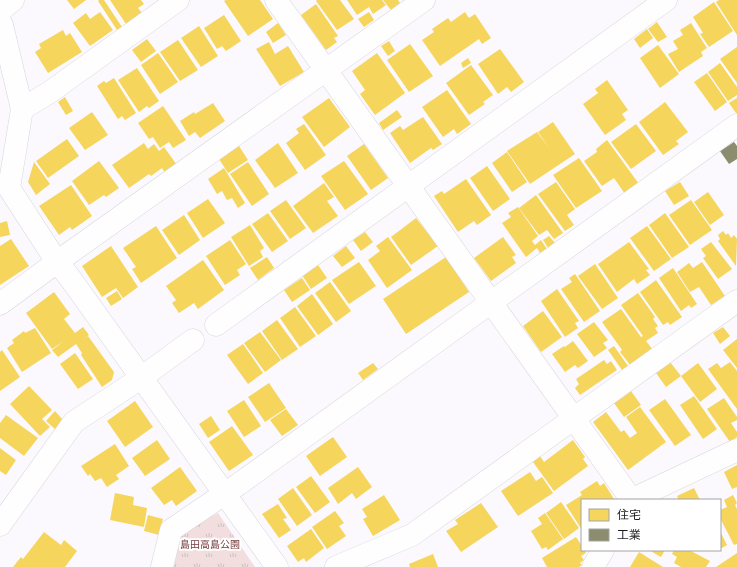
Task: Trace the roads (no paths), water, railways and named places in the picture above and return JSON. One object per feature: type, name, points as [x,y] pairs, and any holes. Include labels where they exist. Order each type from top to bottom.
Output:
[{"type":"street","points":[[0,11],[13,0]]},
{"type":"street","points":[[22,109],[50,92],[178,0]]},
{"type":"street","points":[[276,0],[492,302],[630,499]]},
{"type":"street","points":[[0,304],[424,0]]},
{"type":"street","points":[[216,325],[666,0]]},
{"type":"street","points":[[0,22],[2,25],[22,109],[4,191],[70,278],[277,567]]},
{"type":"street","points":[[162,567],[171,530],[225,494],[737,125]]},
{"type":"street","points":[[336,567],[412,535],[737,300]]},
{"type":"street","points":[[0,525],[74,422],[141,378],[193,340]]},
{"type":"street","points":[[633,499],[737,450]]},
{"type":"street","points":[[593,567],[602,551]]},
{"type":"park label","name":"島田高島公園","points":[[210,544]]}]
